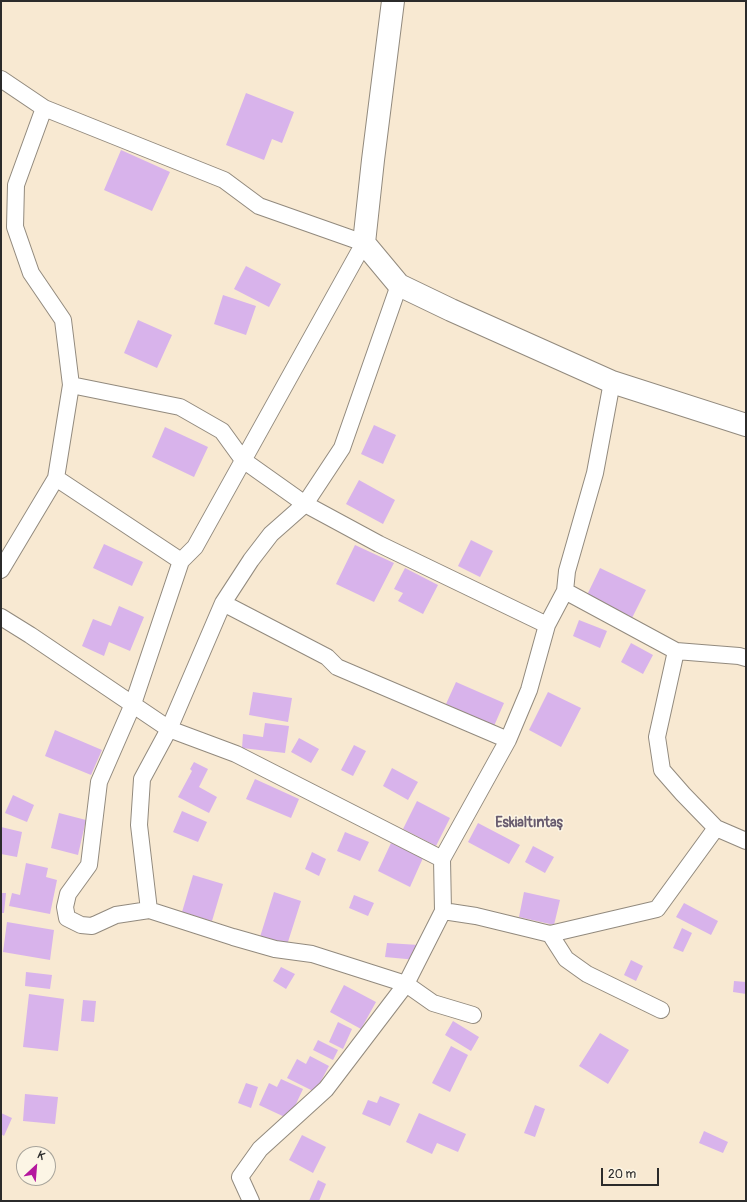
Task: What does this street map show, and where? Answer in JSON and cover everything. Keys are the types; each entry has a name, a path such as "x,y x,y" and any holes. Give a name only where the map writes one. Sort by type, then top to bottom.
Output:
{"street":[{"path":"392,1 364,243 195,547 181,561 133,704 99,782 89,865 68,894 65,907 67,918 81,925 92,926 116,915 149,910 276,949 312,954 406,984 433,1003 472,1015"},
{"path":"1,79 44,108 224,180 259,206 364,243 399,285 451,310 612,382 746,425"},
{"path":"1,570 56,478 71,385 63,320 31,272 15,227 16,185 44,108"},
{"path":"149,910 140,825 142,779 169,729 223,603 251,560 271,534 305,504 342,448 399,285"},
{"path":"252,1201 240,1177 260,1149 326,1089 406,984 443,911 442,859 508,740 529,690 547,625 565,591 567,571 595,473 612,382"},
{"path":"71,385 180,407 222,431 243,460 305,504 379,544 547,625"},
{"path":"56,478 181,561"},
{"path":"565,591 676,651 739,656 746,658"},
{"path":"223,603 327,657 337,667 508,740"},
{"path":"1,618 30,635 169,729 236,754 442,859"},
{"path":"676,651 657,737 662,770 716,828 746,841"},
{"path":"443,911 476,916 550,934 657,909 716,828"},
{"path":"550,934 566,958 587,974 661,1010"}],"building":[{"path":"246,93 294,112 282,143 272,139 264,160 226,145"},
{"path":"121,150 170,172 152,211 104,190"},
{"path":"246,266 281,284 269,307 234,289"},
{"path":"223,295 256,306 246,335 214,324"},
{"path":"138,320 172,335 157,368 124,353"},
{"path":"374,425 396,435 383,464 361,454"},
{"path":"165,427 208,447 194,477 152,457"},
{"path":"359,480 395,500 383,524 346,504"},
{"path":"471,540 493,551 480,577 458,566"},
{"path":"104,544 143,562 132,586 93,568"},
{"path":"355,545 394,563 374,602 336,584"},
{"path":"405,568 438,585 423,614 398,601 403,593 394,589"},
{"path":"600,568 646,590 632,618 587,595"},
{"path":"119,606 144,617 130,651 109,642 104,656 82,646 93,619 111,626"},
{"path":"579,620 607,631 600,648 573,636"},
{"path":"631,643 653,655 643,674 621,662"},
{"path":"456,682 504,703 494,726 446,704"},
{"path":"253,692 292,698 288,722 249,715"},
{"path":"548,692 581,708 561,747 529,730"},
{"path":"265,723 289,726 285,753 242,748 243,734 263,737"},
{"path":"55,730 102,750 91,775 45,756"},
{"path":"299,738 319,749 311,763 291,752"},
{"path":"354,745 366,751 353,776 341,770"},
{"path":"194,762 208,769 199,787 217,797 209,813 178,797 192,771 190,769"},
{"path":"392,768 418,782 408,800 383,786"},
{"path":"255,779 299,799 291,818 246,799"},
{"path":"13,795 34,805 27,822 5,813"},
{"path":"417,801 450,818 436,846 403,829"},
{"path":"182,811 207,822 198,842 173,832"},
{"path":"59,813 86,820 78,855 51,848"},
{"path":"478,823 520,845 509,864 468,842"},
{"path":"1,827 22,832 17,857 1,854"},
{"path":"345,832 369,842 360,861 337,851"},
{"path":"391,843 423,858 410,887 378,871"},
{"path":"533,846 554,857 545,873 525,862"},
{"path":"312,852 326,859 319,876 305,869"},
{"path":"26,863 48,868 46,877 57,880 50,914 9,906 12,893 20,895"},
{"path":"193,875 223,884 212,921 182,912"},
{"path":"274,892 301,901 287,945 260,937"},
{"path":"524,892 560,900 554,925 519,917"},
{"path":"1,893 6,893 4,913 1,913"},
{"path":"354,895 374,903 368,916 349,908"},
{"path":"684,903 718,921 711,935 676,917"},
{"path":"7,922 54,930 50,960 3,952"},
{"path":"682,928 692,933 683,952 673,948"},
{"path":"387,943 419,945 417,960 385,957"},
{"path":"631,960 643,966 636,981 624,975"},
{"path":"281,967 295,974 286,989 273,981"},
{"path":"26,972 52,975 50,989 25,986"},
{"path":"734,981 746,982 746,994 733,992"},
{"path":"344,985 376,1002 361,1029 330,1012"},
{"path":"29,994 64,999 58,1051 23,1047"},
{"path":"83,1000 96,1001 94,1022 81,1021"},
{"path":"453,1021 479,1037 471,1051 445,1035"},
{"path":"338,1022 352,1029 343,1049 329,1042"},
{"path":"600,1033 629,1050 608,1084 579,1066"},
{"path":"318,1040 338,1050 333,1060 313,1050"},
{"path":"451,1046 468,1055 450,1092 432,1083"},
{"path":"310,1056 329,1066 315,1092 287,1078 297,1059 306,1064"},
{"path":"281,1079 303,1089 289,1119 259,1105 269,1083 277,1087"},
{"path":"246,1083 258,1087 251,1108 238,1103"},
{"path":"25,1094 58,1097 55,1124 23,1121"},
{"path":"380,1096 400,1104 390,1126 362,1114 368,1100 377,1103"},
{"path":"535,1105 545,1109 535,1137 524,1133"},
{"path":"1,1113 12,1118 4,1136 1,1134"},
{"path":"419,1113 466,1134 458,1152 437,1143 432,1154 406,1142"},
{"path":"704,1131 728,1142 723,1153 699,1143"},
{"path":"302,1135 326,1147 313,1173 289,1160"},
{"path":"318,1180 326,1184 319,1201 309,1201"}],"district":[{"name":"Eskialtıntaş","path":"529,823"}]}
